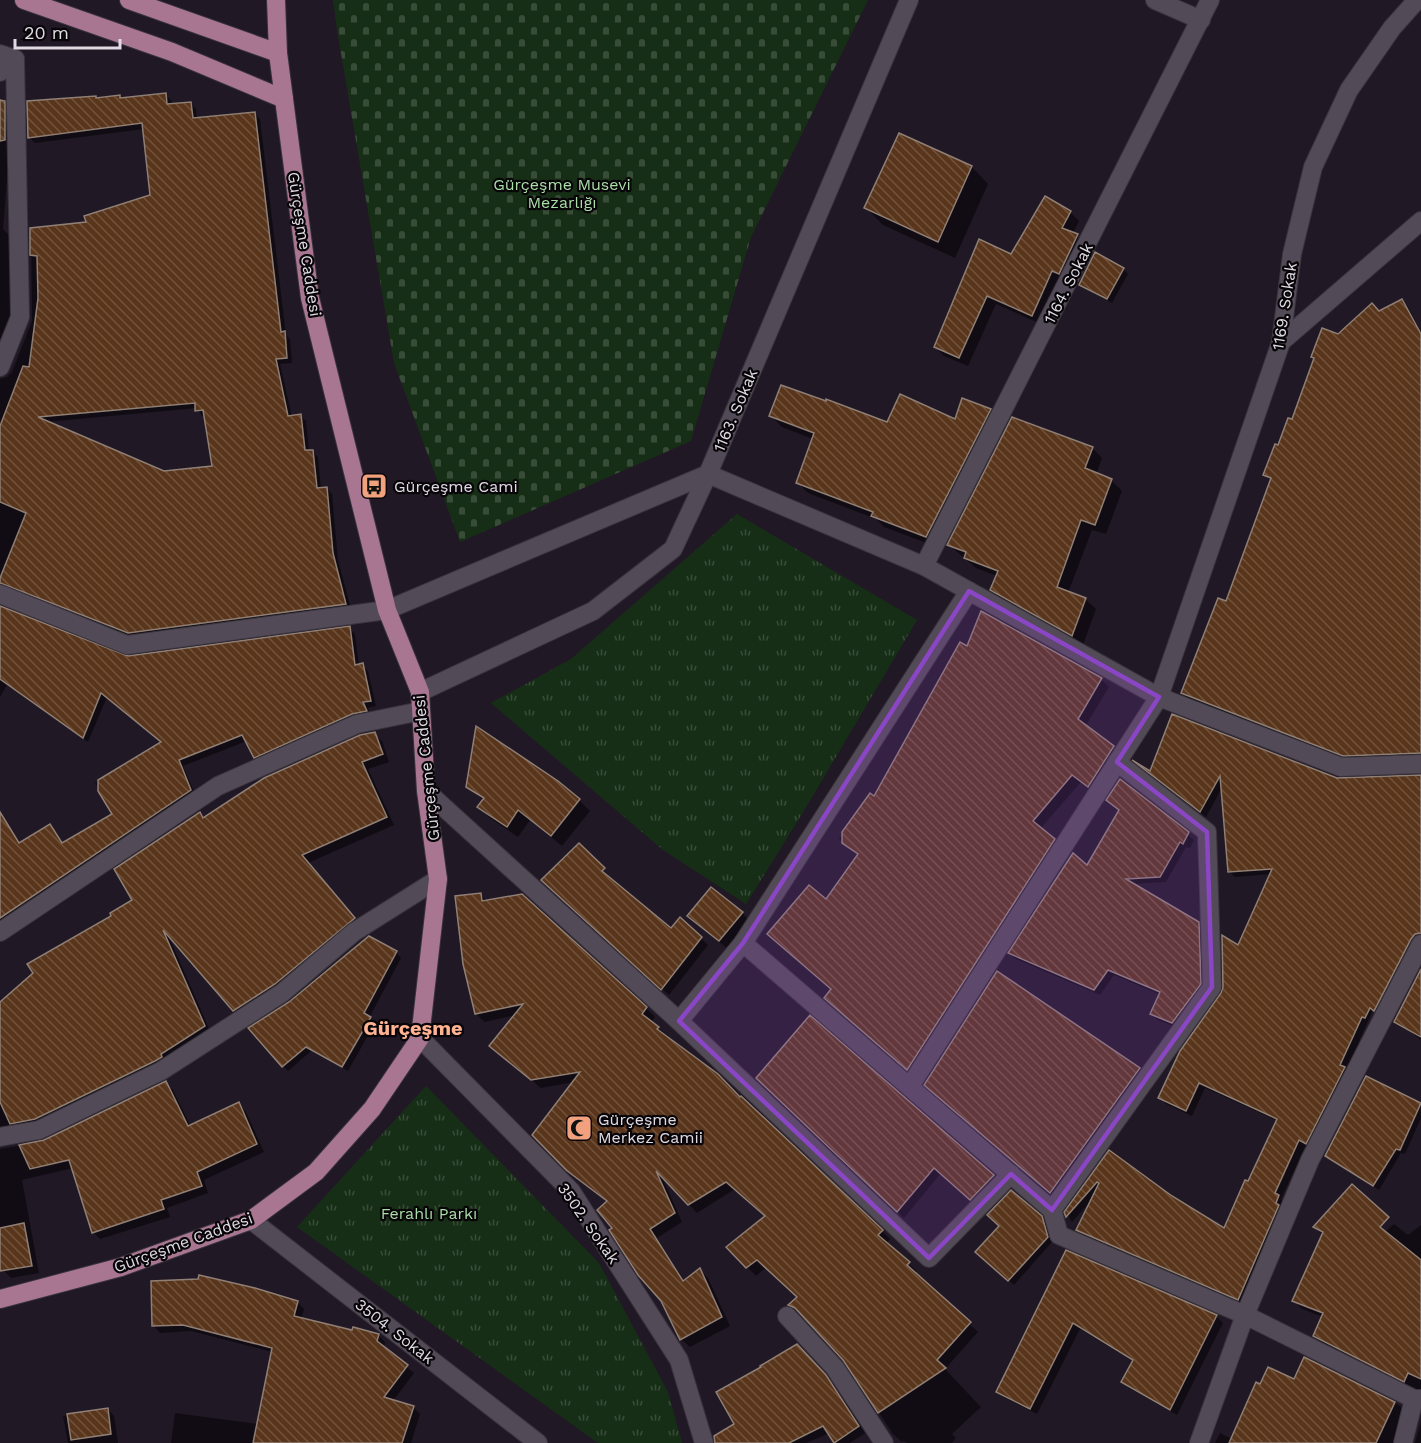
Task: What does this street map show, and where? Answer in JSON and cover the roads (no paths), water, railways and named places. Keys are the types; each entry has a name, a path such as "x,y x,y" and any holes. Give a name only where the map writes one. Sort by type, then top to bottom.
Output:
{"main road":[{"path":"24,0 172,52 284,99"},
{"path":"130,0 278,52"},
{"name":"Gürçeşme Caddesi","path":"0,1299 121,1267 251,1220 316,1172 372,1108 420,1038 438,879 426,791 420,692 387,610 310,298 278,52 276,0"}],"street":[{"name":"1163. Sokak","path":"420,692 593,611 673,549 708,474 909,0"},
{"path":"1155,0 1201,20"},
{"name":"1164. Sokak","path":"924,566 1210,0"},
{"name":"1169. Sokak","path":"910,1086 1159,697 1281,342 1292,254 1313,167 1349,90 1392,28 1417,0"},
{"path":"0,72 8,57"},
{"path":"0,367 20,317 8,57"},
{"path":"1281,342 1421,221"},
{"path":"0,594 127,645 387,610 708,474 924,566 1159,697 1341,767 1421,764"},
{"path":"680,1021 744,943 969,591"},
{"path":"0,932 218,786 357,724 421,711"},
{"path":"1053,1210 1212,987 1207,832 1117,762"},
{"path":"426,791 680,1021 929,1258 1011,1174"},
{"path":"0,1137 39,1130 160,1071 282,993 354,932 438,879"},
{"path":"744,943 1053,1210 1059,1235 1245,1315 1418,1399 1402,1443"},
{"path":"1198,1443 1245,1315 1310,1160 1421,944"},
{"name":"3502. Sokak","path":"420,1038 571,1191 679,1360 704,1443"},
{"name":"3504. Sokak","path":"251,1220 538,1443"},
{"path":"787,1316 835,1368 884,1443"}],"place":[{"name":"Gürçeşme Cami","path":"374,486"},
{"name":"Gürçeşme Merkez Camii","path":"579,1128"}],"district":[{"name":"Gürçeşme","path":"413,1028"}],"park label":[{"name":"Gürçeşme Musevi Mezarlığı","path":"562,193"},
{"name":"Ferahlı Parkı","path":"429,1213"}]}
